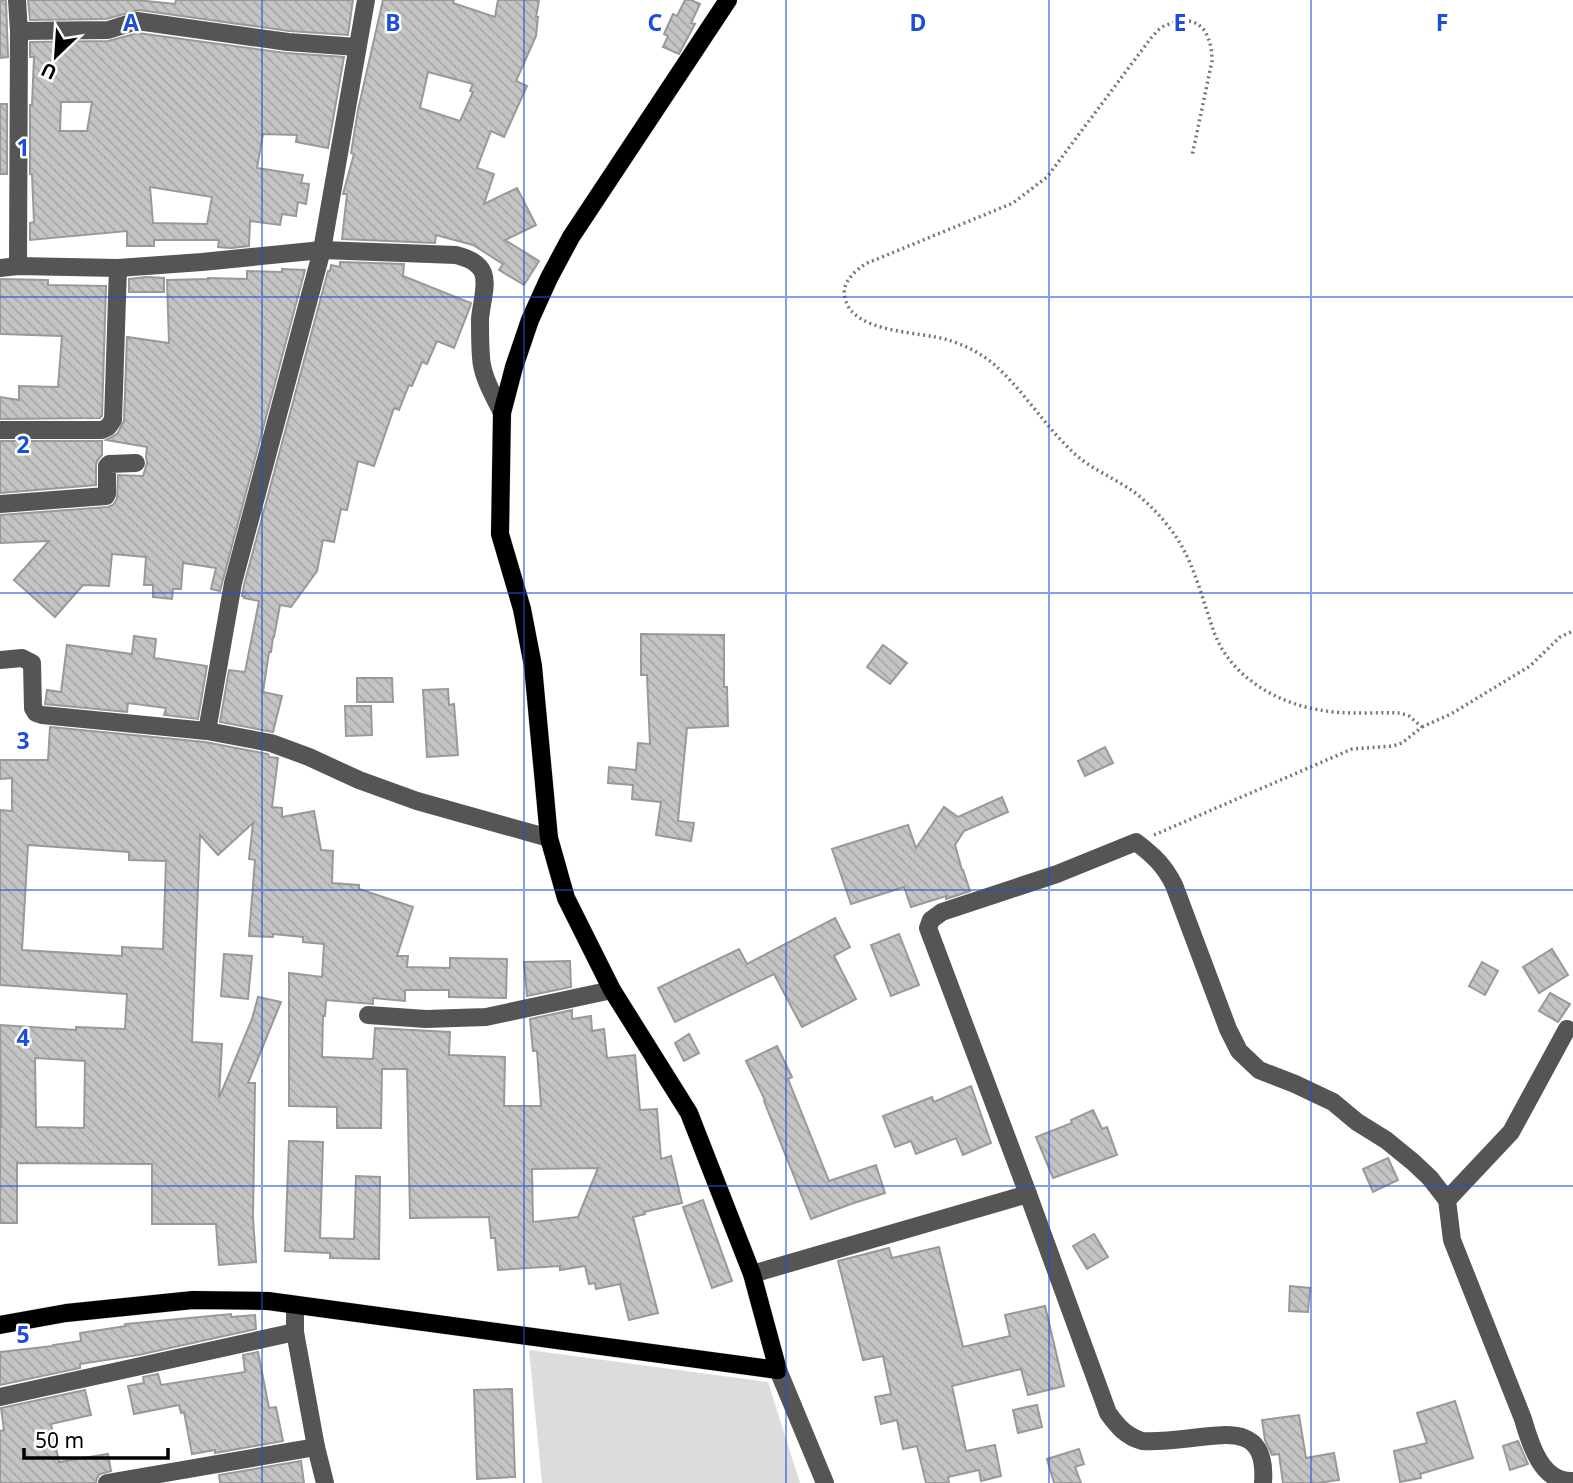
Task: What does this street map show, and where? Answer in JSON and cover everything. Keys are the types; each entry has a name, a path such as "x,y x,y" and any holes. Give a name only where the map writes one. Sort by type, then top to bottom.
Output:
{"main road":[{"path":"0,1325 65,1313 192,1300 268,1301 778,1370 752,1274 689,1113 612,990 566,898 549,838 533,666 523,609 499,534 502,413 530,320 570,237 728,0"}],"street":[{"path":"18,0 9,267 118,268 322,250 456,255 472,261 481,268 485,276 481,359 502,413"},
{"path":"207,731 233,583 322,250 366,0"},
{"path":"19,31 107,30 137,21 288,42 357,47"},
{"path":"0,430 102,430 111,424 118,268"},
{"path":"0,504 106,496 107,466 136,463"},
{"path":"0,660 22,658 32,663 33,708 36,713 207,731 271,743 417,802 549,838"},
{"path":"1263,1483 1261,1453 1244,1438 1232,1434 1218,1434 1142,1441 1118,1428 1108,1413 928,928 931,920 942,912 1057,874 1136,842 1150,853 1165,867 1174,886 1228,1029 1239,1051 1259,1070 1332,1102 1386,1140 1422,1170 1447,1200 1452,1240 1523,1419 1530,1444 1547,1471 1561,1480 1573,1481"},
{"path":"368,1015 426,1019 485,1017 612,990"},
{"path":"1447,1200 1511,1132 1567,1029"},
{"path":"752,1274 1028,1194"},
{"path":"295,1305 295,1332 325,1483"},
{"path":"0,1397 295,1332"},
{"path":"778,1370 825,1483"},
{"path":"107,1483 316,1447"}],"path":[{"path":"1192,156 1212,51 1210,40 1203,29 1197,24 1181,21 1165,25 1151,38 1047,177 1013,203 865,264 856,271 845,287 846,303 856,317 867,323 947,340 977,353 997,366 1054,433 1080,458 1135,493 1157,512 1188,558 1208,609 1214,633 1224,652 1253,683 1270,694 1302,707 1323,711 1400,713 1409,716 1422,727"},
{"path":"1136,842 1352,749 1402,743 1422,727 1451,714 1531,666 1560,637 1573,631"}],"shaded area":[{"path":"529,1350 768,1382 800,1483 542,1483"}],"building":[{"path":"0,0 6,0 8,57 0,58"},
{"path":"28,0 136,0 175,4 176,0 353,0 348,35 289,31 139,10 106,19 30,20"},
{"path":"383,0 454,0 453,3 495,17 498,0 539,0 536,36 516,81 527,86 504,137 491,131 477,168 494,174 484,204 517,188 536,225 505,240 539,261 524,285 499,270 503,264 473,245 436,235 435,243 342,239 347,194 343,194 354,154 351,153","holes":["428,72 473,84 470,91 473,92 460,121 420,108"]},
{"path":"685,0 700,4 691,23 695,24 679,54 663,47 668,36 664,34 673,14 677,16"},
{"path":"138,33 286,53 344,57 328,148 296,142 297,135 263,134 257,168 303,175 301,183 309,184 306,204 298,202 296,216 282,214 280,225 250,221 249,246 231,248 218,247 219,240 154,240 154,246 127,246 127,231 30,240 30,223 34,222 30,174 30,105 34,57 30,57 30,42 108,41","holes":["61,102 92,102 87,131 60,131","150,187 212,197 207,224 153,223"]},
{"path":"0,104 7,104 7,174 0,174"},
{"path":"340,262 404,264 403,276 471,303 470,307 454,348 437,341 427,364 422,362 412,386 409,385 399,410 394,408 374,466 358,461 347,510 341,509 334,542 323,540 317,571 291,607 280,605 263,692 282,696 273,732 220,722 229,670 245,672 259,601 242,596 244,585 328,271 331,265 340,267"},
{"path":"282,269 305,270 220,591 211,589 216,568 183,563 181,589 173,589 172,599 153,597 153,585 144,585 146,557 112,554 109,586 83,585 55,617 14,580 49,541 0,543 0,515 108,507 117,499 118,475 143,476 147,463 147,447 106,440 117,434 124,421 127,337 169,343 167,280 247,279 247,271 282,272"},
{"path":"164,278 164,292 129,292 129,279"},
{"path":"0,279 48,280 48,285 106,286 100,418 0,419 0,397 19,400 19,386 58,387 62,336 0,334"},
{"path":"0,441 102,441 102,455 96,465 96,485 0,493"},
{"path":"641,634 724,635 724,687 727,687 728,726 687,728 678,821 694,823 691,841 656,835 661,802 632,799 633,785 608,783 609,767 636,770 638,743 650,744 647,675 641,675"},
{"path":"134,636 156,639 154,658 207,666 198,719 164,715 166,708 128,703 127,712 45,704 47,690 61,692 67,645 132,654"},
{"path":"883,645 907,663 890,684 867,667"},
{"path":"357,678 392,678 393,702 357,702"},
{"path":"448,689 449,705 454,704 458,755 427,757 423,690"},
{"path":"345,706 371,706 372,735 346,736"},
{"path":"50,727 205,742 278,758 272,807 282,808 282,817 314,811 321,850 333,851 332,883 359,885 359,889 413,907 397,956 408,956 407,967 450,968 450,958 507,959 506,998 449,997 449,990 405,990 405,1001 373,998 373,1004 326,1000 322,1057 373,1059 375,1028 450,1032 449,1055 505,1057 504,1106 541,1106 537,1051 533,1051 530,1019 572,1010 572,1019 591,1016 592,1031 604,1029 607,1058 635,1055 640,1110 657,1109 661,1159 671,1156 682,1203 633,1217 658,1313 629,1320 620,1284 596,1289 595,1283 589,1284 585,1266 560,1270 560,1266 498,1270 495,1238 491,1238 489,1217 410,1218 407,1069 382,1069 381,1128 337,1128 337,1107 289,1106 289,973 322,977 324,944 303,942 303,937 273,934 273,937 249,936 255,860 249,859 253,823 218,855 200,835 192,1042 222,1044 219,1098 252,1019 258,997 281,1002 248,1083 255,1083 253,1218 256,1262 219,1265 216,1224 152,1224 152,1164 17,1163 17,1223 0,1223 0,1025 76,1030 76,1027 125,1029 127,994 0,985 0,810 12,811 12,778 0,779 0,760 48,760","holes":["28,845 129,852 129,860 166,861 163,949 122,947 122,956 22,950","35,1058 85,1061 84,1128 36,1127","598,1168 578,1217 533,1222 532,1169"]},
{"path":"1105,747 1113,763 1085,776 1078,761"},
{"path":"1002,797 1008,812 964,831 955,845 970,891 911,907 904,887 851,904 832,849 908,825 916,848 944,807 958,817"},
{"path":"835,918 850,947 834,956 856,999 802,1027 774,974 675,1022 658,988 739,949 747,964"},
{"path":"899,934 919,985 891,996 871,945"},
{"path":"1552,949 1568,975 1539,993 1523,967"},
{"path":"224,954 252,956 248,999 221,996"},
{"path":"570,961 571,987 527,996 524,962"},
{"path":"1482,962 1498,971 1485,995 1469,986"},
{"path":"1550,993 1570,1004 1558,1022 1539,1011"},
{"path":"689,1034 699,1053 684,1061 675,1043"},
{"path":"777,1046 792,1077 788,1079 829,1181 876,1165 885,1193 811,1219 765,1100 746,1061"},
{"path":"971,1086 991,1143 963,1155 956,1138 916,1154 911,1141 895,1147 883,1116 932,1097 934,1102"},
{"path":"1093,1110 1102,1129 1107,1127 1117,1155 1053,1178 1036,1137 1072,1123 1071,1120"},
{"path":"289,1141 323,1142 320,1238 354,1239 356,1176 380,1177 379,1259 330,1258 330,1253 285,1251"},
{"path":"1388,1158 1398,1180 1373,1192 1363,1169"},
{"path":"703,1200 732,1281 712,1288 683,1207"},
{"path":"1094,1234 1108,1257 1087,1269 1073,1246"},
{"path":"939,1247 963,1347 1010,1336 1005,1315 1045,1306 1064,1386 1028,1395 1021,1369 952,1386 966,1451 995,1445 1001,1476 981,1481 979,1470 948,1477 949,1483 926,1483 917,1446 903,1449 897,1420 881,1424 875,1397 891,1394 883,1356 863,1360 838,1261 889,1248 892,1258"},
{"path":"1290,1286 1310,1288 1308,1312 1289,1311"},
{"path":"231,1314 231,1317 255,1315 256,1329 138,1355 80,1364 80,1368 0,1385 0,1352 81,1341 80,1333 126,1326 125,1324"},
{"path":"258,1352 269,1408 276,1407 283,1441 215,1453 215,1450 192,1454 184,1412 181,1413 179,1405 134,1414 128,1386 144,1383 143,1377 158,1374 161,1385 245,1372 243,1355"},
{"path":"512,1389 515,1477 477,1479 474,1390"},
{"path":"85,1390 91,1415 51,1424 59,1462 108,1454 111,1471 100,1474 96,1483 0,1483 0,1431 4,1430 1,1408"},
{"path":"1455,1401 1473,1458 1420,1474 1421,1478 1400,1482 1394,1451 1427,1443 1417,1413"},
{"path":"1037,1405 1042,1427 1018,1433 1013,1410"},
{"path":"1299,1415 1306,1458 1334,1453 1339,1480 1283,1483 1279,1454 1272,1455 1265,1440 1262,1420"},
{"path":"1518,1441 1528,1464 1510,1470 1503,1446"},
{"path":"1079,1449 1084,1464 1075,1467 1081,1483 1054,1483 1047,1459"},
{"path":"301,1461 304,1483 220,1483 219,1475"}]}
